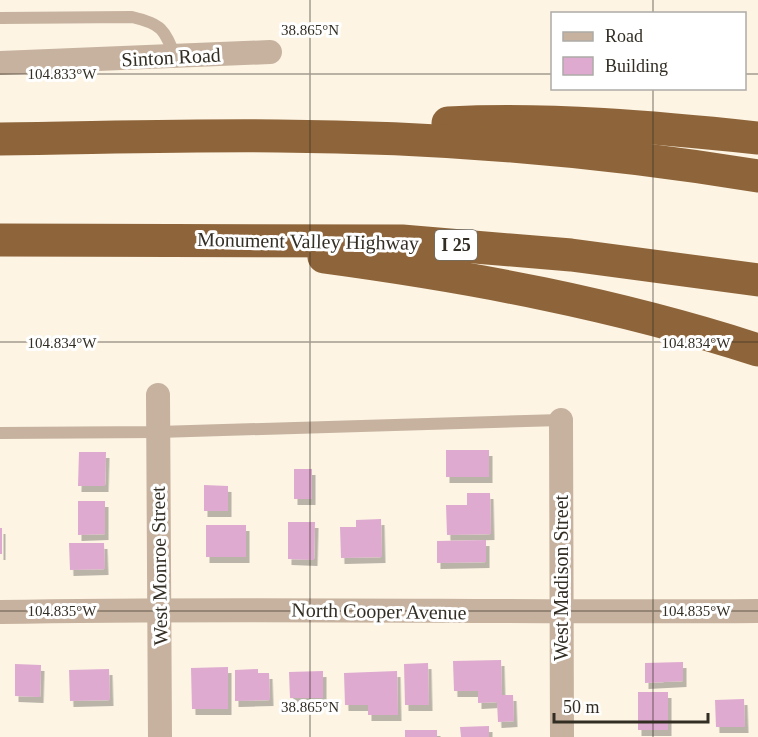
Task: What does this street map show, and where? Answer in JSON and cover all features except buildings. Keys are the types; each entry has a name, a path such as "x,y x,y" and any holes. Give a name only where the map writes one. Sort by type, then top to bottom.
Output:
{"highway":[{"path":"278,135 377,127 511,122 669,128 758,138"},
{"path":"0,139 278,135 520,147 695,166 758,176"},
{"name":"Monument Valley Highway","path":"0,240 333,239 470,245 650,263 758,280"},
{"path":"153,240 281,252 494,283 605,306 758,350"}],"street":[{"name":"Sinton Road","path":"0,63 270,52"},
{"name":"West Monroe Street","path":"158,395 160,737"},
{"name":"West Madison Street","path":"561,420 562,737"},
{"name":"North Cooper Avenue","path":"0,612 160,609 560,613 758,611"}],"lane":[{"path":"0,18 132,17 152,21 164,30 175,56"},
{"path":"0,433 158,432 561,420"}]}
